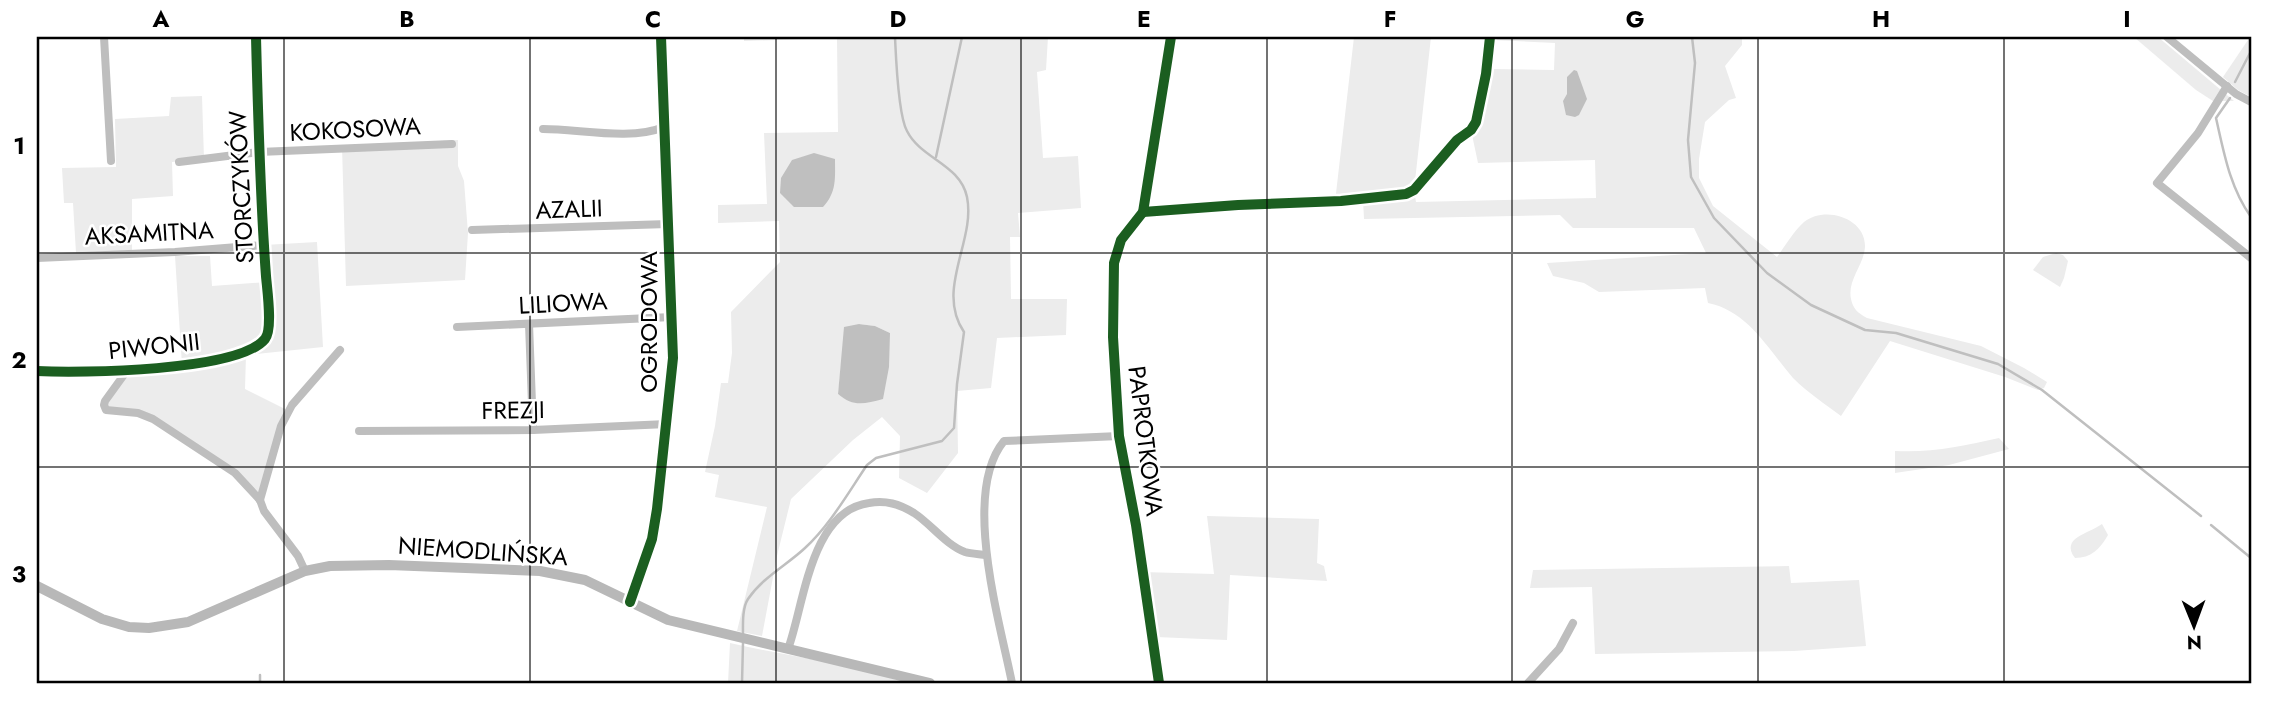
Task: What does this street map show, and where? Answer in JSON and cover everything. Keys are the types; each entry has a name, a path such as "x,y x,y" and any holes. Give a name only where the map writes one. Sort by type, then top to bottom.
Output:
{"main road":[{"name":"NIEMODLIŃSKA","path":"37,586 102,619 129,627 149,628 176,625 201,617 305,571 349,565 540,571 585,580 668,620 930,683"}],"street":[{"path":"104,37 111,161"},
{"name":"STORCZYKÓW","path":"256,37 259,152 268,292 267,335"},
{"name":"OGRODOWA","path":"630,603 652,539 673,358 661,37"},
{"name":"PAPROTKOWA","path":"1159,683 1136,525 1119,436 1113,337 1114,263 1121,240 1143,212 1171,37"},
{"path":"1143,212 1341,201 1406,194 1414,190 1476,122 1490,37"},
{"path":"2167,37 2251,102"},
{"path":"2227,86 2198,132 2157,183 2251,258"},
{"path":"543,129 635,134 664,127"},
{"name":"KOKOSOWA","path":"259,152 452,144"},
{"name":"STORCZYKÓW","path":"179,162 259,152"},
{"name":"AZALII","path":"472,230 668,224"},
{"name":"AKSAMITNA","path":"37,258 264,245"},
{"name":"LILIOWA","path":"457,327 672,317"},
{"path":"529,324 533,430"},
{"name":"PIWONII","path":"37,371 126,372 215,360 252,348 267,335"},
{"path":"260,499 281,426 292,405 340,350"},
{"path":"126,372 105,401 103,405 106,410 153,419 235,473 260,499 264,511 298,556 305,571"},
{"name":"FREZJI","path":"359,431 533,430 667,424"},
{"path":"1012,683 986,555 987,479 1004,441 1119,436"},
{"path":"788,649 817,550 828,531 849,510 873,502 896,503 966,552 986,555"},
{"path":"1528,683 1559,649 1573,623"}],"shaded area":[{"path":"744,37 1048,37 1046,70 1037,72 1043,158 1078,156 1081,208 1018,213 1020,237 1010,237 1011,299 1067,299 1066,335 997,338 991,388 957,391 958,453 927,493 899,478 900,436 882,417 853,440 791,499 762,636 737,631 767,507 715,497 719,475 705,472 721,383 728,383 732,353 731,312 780,262 779,221 718,223 718,205 767,204 764,133 838,132 837,38 744,41","holes":["859,324 875,326 890,333 838,395 841,364"]},
{"path":"1354,37 1431,37 1414,190 1416,202 1596,198 1595,160 1478,163 1471,130 1490,69 1554,70 1555,43 1492,40 1484,43 1485,37 1742,37 1742,45 1725,66 1736,98 1729,100 1705,122 1699,178 1713,206 1777,257 1804,222 1823,215 1843,217 1859,228 1864,237 1864,254 1850,292 1853,305 1859,312 1867,318 1981,346 2047,382 2044,388 2038,390 1890,341 1841,416 1793,378 1746,323 1722,307 1708,303 1705,288 1599,292 1584,283 1553,276 1547,263 1706,253 1694,228 1573,228 1560,215 1364,219 1363,200 1335,202"},
{"path":"2134,37 2158,37 2234,101 2213,101 2196,90"},
{"path":"2251,37 2251,97 2223,77"},
{"path":"1574,70 1577,71 1587,99 1579,115 1575,117 1566,115 1563,101 1567,94 1567,77"},
{"path":"202,96 204,159 172,162 173,196 132,199 132,251 76,253 73,203 64,203 62,168 116,167 115,119 169,116 171,97"},
{"path":"458,140 458,166 464,181 468,233 465,280 346,286 342,146"},
{"path":"814,153 835,159 833,190 823,207 794,207 780,193 781,178 792,160"},
{"path":"317,242 323,347 246,355 245,389 289,411 260,500 235,473 153,419 106,410 105,401 126,372 182,365 175,256 210,256 212,286 266,282 264,245"},
{"path":"2056,253 2063,255 2068,261 2060,287 2033,270 2043,257"},
{"path":"859,324 875,326 890,333 889,367 883,399 859,403 849,401 838,394 844,327"},
{"path":"1999,438 2009,449 1949,465 1895,473 1895,451 1934,450"},
{"path":"1207,516 1319,519 1317,563 1324,566 1327,581 1230,575 1227,640 1156,637 1142,572 1214,574"},
{"path":"2102,524 2108,535 2102,544 2094,552 2075,558 2071,551 2073,541"},
{"path":"1789,566 1791,583 1859,580 1866,646 1794,651 1595,654 1592,587 1530,588 1533,570"},
{"path":"730,643 880,672 930,683 728,683"}],"waterway":[{"path":"743,636 744,612 748,599 823,529 867,465 876,458 942,441 954,428 964,332 956,316 954,299 966,231 967,197 957,177 913,141 907,131 900,100 895,37"},
{"path":"936,157 962,37"},
{"path":"1692,37 1695,63 1688,140 1691,177 1714,218 1767,273 1811,305 1865,330 1896,333 1998,364 2042,390 2201,516"},
{"path":"2235,82 2251,51"},
{"path":"2230,98 2216,118 2233,182 2251,217"},
{"path":"2211,525 2251,558"},
{"path":"742,683 743,643"},
{"path":"260,675 260,683"}],"cycle path":[{"path":"37,371 121,370 192,364 249,350 265,339 269,327 269,309 261,186 256,37"},
{"path":"630,602 652,539 673,358 661,37"},
{"path":"1159,683 1136,525 1119,436 1113,337 1114,263 1121,240 1143,212 1171,37"},
{"path":"1143,212 1341,201 1406,194 1414,190 1476,122 1490,37"}]}
